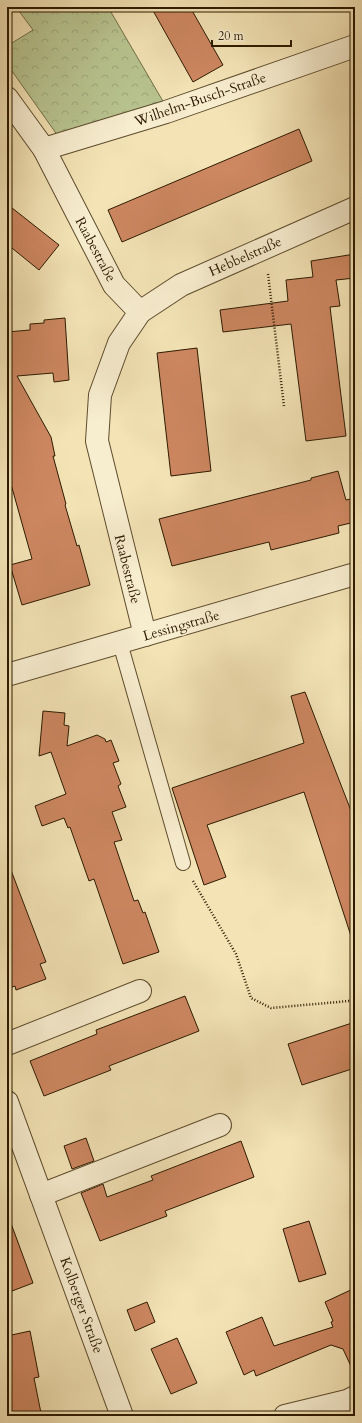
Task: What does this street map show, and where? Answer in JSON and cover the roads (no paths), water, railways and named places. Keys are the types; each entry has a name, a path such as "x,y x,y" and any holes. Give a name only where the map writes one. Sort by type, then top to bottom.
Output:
{"street":[{"name":"Wilhelm-Busch-Straße","path":"44,149 166,112 355,46"},
{"name":"Raabestraße","path":"7,98 44,149 114,285 140,312 119,343 100,395 97,441 145,635"},
{"name":"Hebbelstraße","path":"140,312 181,284 355,208"},
{"name":"Lessingstraße","path":"7,675 355,574"},
{"path":"7,1044 140,991"},
{"name":"Kolberger Straße","path":"7,1102 122,1416"},
{"path":"41,1195 220,1125"},
{"path":"285,1416 347,1401 355,1397"}],"lane":[{"path":"120,643 182,863"}]}
